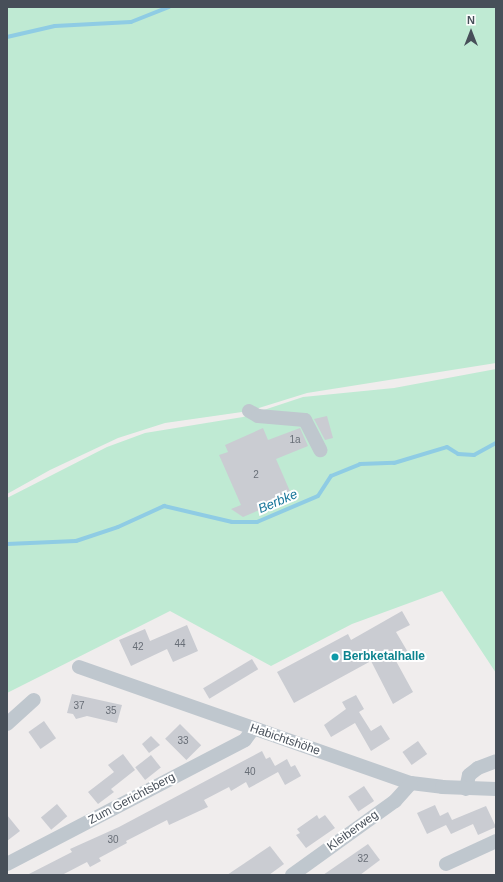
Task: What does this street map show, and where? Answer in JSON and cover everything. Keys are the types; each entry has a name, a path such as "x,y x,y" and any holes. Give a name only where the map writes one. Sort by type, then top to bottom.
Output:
{"street":[{"path":"249,411 258,416 305,420 320,450"},
{"name":"Habichtshöhe","path":"79,667 411,783 466,789 496,789"},
{"path":"7,724 34,700"},
{"name":"Zum Gerichtsberg","path":"7,864 245,740 253,729"},
{"path":"466,789 469,775 478,768 496,761"},
{"name":"Kleiberweg","path":"292,875 395,801 411,783"},
{"path":"446,864 496,841"}],"green space":[{"path":"7,7 496,7 496,363 307,393 249,411 165,423 118,438 50,470 7,494"},
{"path":"496,369 496,673 442,591 352,624 271,666 170,611 7,693 7,498 107,447 145,433 243,417 303,397 394,388"}],"building":[{"path":"327,416 333,438 325,440 314,419"},
{"path":"263,428 268,440 300,428 308,446 276,459 292,496 243,517 231,509 241,505 219,455 228,452 225,445"},
{"name":"Berbketalhalle","path":"402,611 410,625 396,632 409,654 396,661 413,692 393,704 371,661 294,703 277,672 348,634 351,640"},
{"path":"187,625 198,651 173,662 167,649 131,666 119,640 145,629 150,641"},
{"path":"252,659 258,669 209,699 203,688"},
{"path":"72,694 122,705 117,723 87,716 76,719 73,714 67,713"},
{"path":"356,695 364,709 359,712 371,731 381,725 390,739 371,751 355,723 331,737 324,725 346,709 342,702"},
{"path":"44,721 56,738 40,749 28,732"},
{"path":"180,724 201,745 186,760 165,739"},
{"path":"151,736 160,745 149,753 142,744"},
{"path":"418,741 427,754 412,765 402,752"},
{"path":"262,751 266,759 270,757 275,766 287,759 291,767 295,765 301,776 285,785 278,772 249,788 246,782 231,791 229,787 204,800 208,807 169,825 167,820 126,841 127,843 99,858 101,861 90,867 87,862 62,875 27,875 72,852 70,849 119,827"},
{"path":"123,754 135,770 111,789 114,792 98,804 88,792 114,772 108,765"},
{"path":"151,755 161,768 145,780 135,767"},
{"path":"364,786 374,801 358,812 348,797"},
{"path":"57,804 67,816 51,830 41,817"},
{"path":"435,805 440,816 448,812 452,820 486,806 496,827 478,835 473,824 451,834 446,825 427,834 417,813"},
{"path":"7,815 20,831 7,841"},
{"path":"317,815 319,819 325,815 335,828 306,848 296,835 300,833 297,829"},
{"path":"368,844 380,860 360,875 323,875"},
{"path":"270,846 284,864 269,875 227,875"}],"waterway":[{"path":"7,37 55,26 131,22 169,7"},
{"name":"Berbke","path":"7,544 76,541 118,527 164,506 232,522 257,522 318,496 331,476 360,464 394,463 447,447 458,454 474,455 496,443"}],"place":[{"name":"Berbketalhalle","path":"335,657"}]}
